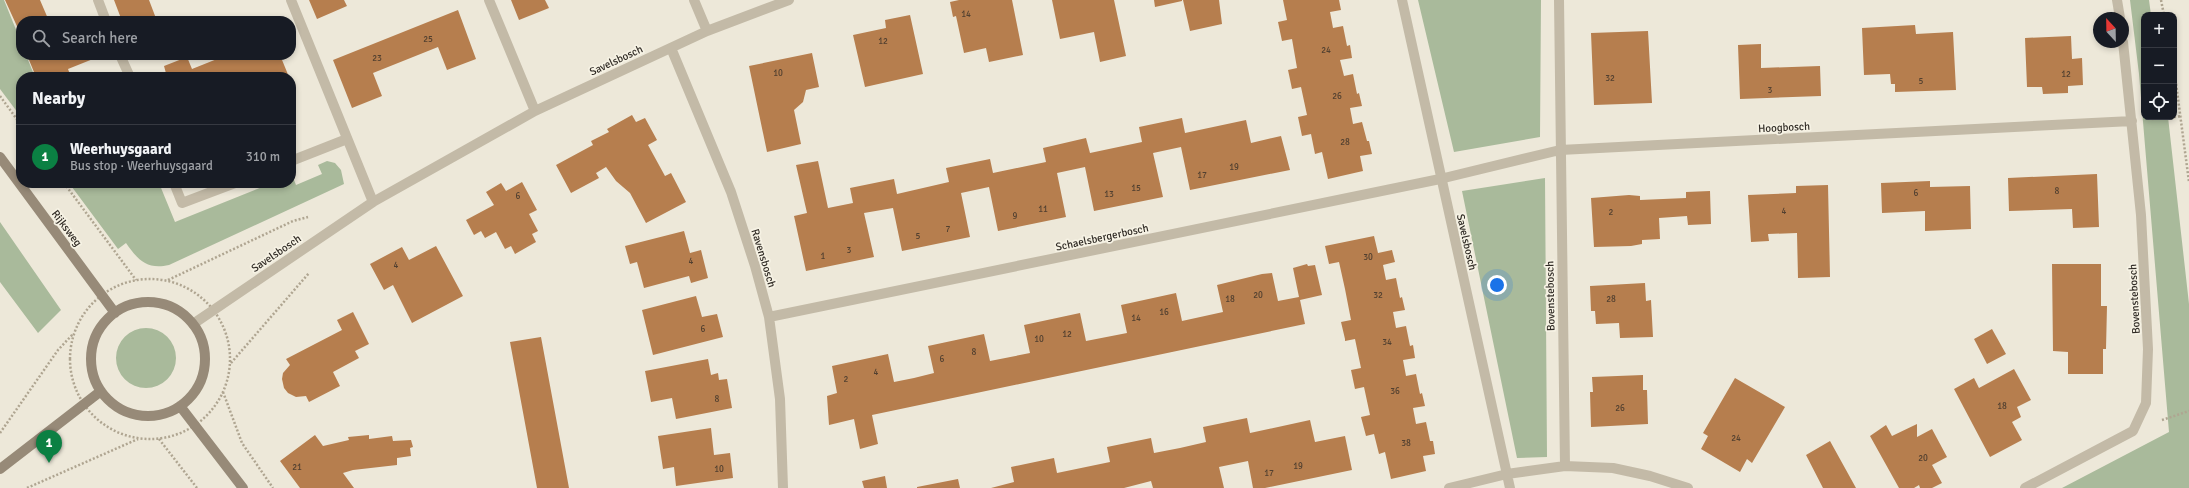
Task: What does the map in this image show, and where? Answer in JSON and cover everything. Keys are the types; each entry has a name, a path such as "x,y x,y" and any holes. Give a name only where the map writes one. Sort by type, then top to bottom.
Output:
{"street":[{"path":"98,0 104,16"},
{"path":"291,0 373,202"},
{"path":"489,0 535,111"},
{"path":"694,0 708,31"},
{"name":"Savelsbosch","path":"193,324 373,202 535,111 708,31 789,0"},
{"name":"Savelsbosch","path":"1402,0 1440,179 1510,488"},
{"name":"Bovenstebosch","path":"1559,0 1564,466"},
{"path":"2118,0 2119,12"},
{"name":"Ravensbosch","path":"671,48 731,192 755,266 769,317 780,399 783,488"},
{"name":"Bovenstebosch","path":"2025,488 2133,431 2146,403 2148,350 2141,215 2124,48"},
{"path":"122,60 128,72"},
{"name":"Hoogbosch","path":"1440,179 1560,150 2132,121"},
{"path":"296,159 347,140"},
{"name":"Rijksweg","path":"0,158 16,180"},
{"name":"Schaelsbergerbosch","path":"769,317 1440,179"},
{"name":"Rijksweg","path":"22,188 115,313"},
{"path":"176,188 182,203 222,188"},
{"path":"136,303 157,303 171,307 183,314 193,324 203,343 205,359 204,372 200,383 192,395 180,406 159,415 141,416 118,407 101,391 95,380 92,364 92,351 99,332 115,313 136,303"},
{"path":"0,469 101,391"},
{"path":"180,406 243,488"},
{"path":"1449,488 1507,474 1564,466 1613,468 1650,476 1688,488"}],"path":[{"path":"2161,0 2163,12"},
{"path":"2177,84 2182,116 2189,182"},
{"path":"0,96 16,118"},
{"path":"2177,117 2182,116"},
{"path":"68,188 136,280"},
{"path":"168,280 293,221 315,216"},
{"path":"230,363 313,270"},
{"path":"0,433 58,350 73,334"},
{"path":"223,392 242,443 273,488"},
{"path":"27,488 138,439"},
{"path":"159,439 197,488"}],"green space":[{"path":"0,0 4,0 16,30 16,60 28,60 33,72 16,72 16,110 0,89"},
{"path":"1418,0 1541,0 1540,137 1454,152"},
{"path":"2130,0 2149,0 2151,12 2141,12 2141,98"},
{"path":"2143,120 2168,120 2189,304 2189,488 2062,488 2169,432"},
{"path":"327,161 335,163 341,170 344,184 169,265 161,266 149,265 139,259 126,243 118,249 73,188 161,188 175,222 260,188 296,188 296,185 322,174 318,165"},
{"path":"1545,178 1547,457 1517,458 1462,191"},
{"path":"0,222 61,310 38,333 0,282"},
{"path":"146,328 162,333 167,337 171,342 176,358 171,374 167,379 162,383 146,388 130,383 125,379 121,374 116,358 121,342 125,337 130,333"}],"building":[{"path":"5,0 40,0 47,16 16,16 16,24"},
{"path":"114,0 149,0 155,16 120,16"},
{"path":"309,0 344,0 347,6 317,19"},
{"path":"511,0 545,0 549,8 519,20"},
{"path":"959,0 1012,0 1023,55 989,62 986,48 964,53 956,16 953,17 950,2"},
{"path":"1052,0 1114,0 1126,56 1100,62 1094,32 1060,39"},
{"path":"1154,0 1182,0 1182,1 1155,7"},
{"path":"1183,0 1219,0 1222,24 1190,31"},
{"path":"1283,0 1339,0 1341,10 1330,12 1333,28 1343,26 1347,46 1350,45 1352,58 1340,60 1344,76 1353,74 1357,94 1359,93 1362,106 1350,108 1353,124 1362,122 1372,154 1360,156 1363,171 1328,179 1322,152 1315,154 1311,134 1302,136 1298,117 1307,115 1301,87 1292,89 1288,70 1297,68 1292,39 1282,41 1278,22 1287,20"},
{"path":"458,10 476,59 447,70 438,47 373,73 382,96 352,108 333,60"},
{"path":"910,15 923,74 865,87 853,35 886,28 885,20"},
{"path":"1915,25 1916,34 1953,32 1956,90 1895,92 1895,84 1891,84 1890,74 1864,75 1862,28"},
{"path":"1648,31 1652,103 1594,105 1591,33"},
{"path":"2071,36 2072,59 2082,58 2083,85 2068,86 2068,93 2043,94 2042,87 2027,87 2025,38"},
{"path":"1761,44 1761,68 1820,66 1821,96 1740,99 1738,45"},
{"path":"812,53 819,87 806,90 803,102 794,110 801,144 767,152 749,66"},
{"path":"29,60 90,60 68,69 69,72 34,72"},
{"path":"179,60 188,60 192,69 214,60 282,60 287,72 166,72 164,66"},
{"path":"632,115 636,122 645,118 657,140 648,145 665,176 671,173 686,202 646,223 630,193 616,181 606,167 596,173 599,178 571,193 556,165 593,145 591,141 609,132 607,129"},
{"path":"1182,118 1185,133 1246,120 1251,143 1281,136 1290,170 1190,190 1181,147 1153,153 1163,197 1094,211 1085,167 1057,173 1066,217 998,231 989,187 961,193 970,237 902,251 893,208 864,213 874,257 806,271 794,216 807,213 796,165 818,161 828,208 853,203 850,188 894,179 897,194 949,182 946,168 990,159 993,173 1046,162 1043,148 1086,138 1090,153 1142,142 1139,127"},
{"path":"2097,174 2099,227 2073,228 2072,209 2009,211 2008,178"},
{"path":"1930,181 1930,187 1970,186 1971,229 1925,231 1925,211 1882,213 1881,183"},
{"path":"522,182 537,210 529,214 538,231 532,234 536,242 515,254 511,246 505,249 496,232 485,238 481,231 474,235 466,220 494,205 486,192 501,183 506,191"},
{"path":"1828,185 1830,277 1798,278 1797,233 1768,234 1769,241 1751,242 1748,195 1796,193 1796,186"},
{"path":"1710,191 1711,224 1688,225 1687,216 1659,218 1660,239 1642,240 1642,244 1631,246 1594,247 1591,198 1629,195 1640,196 1640,200 1686,198 1686,192"},
{"path":"684,231 690,253 701,250 708,278 691,283 689,276 644,288 637,262 630,264 625,246"},
{"path":"1374,236 1378,253 1392,250 1395,262 1383,265 1386,280 1396,278 1400,298 1402,297 1405,310 1393,312 1396,328 1406,326 1410,346 1413,345 1415,358 1403,360 1406,376 1416,374 1420,394 1422,393 1425,406 1413,408 1416,424 1426,422 1430,441 1433,441 1435,454 1423,456 1426,471 1391,479 1385,452 1379,454 1374,434 1366,436 1361,417 1370,415 1364,387 1355,389 1351,370 1361,368 1355,339 1345,341 1341,322 1351,320 1345,289 1339,262 1329,264 1325,246"},
{"path":"436,246 463,296 412,323 393,285 384,290 370,264 402,247 409,260"},
{"path":"1307,264 1308,266 1315,265 1322,295 1300,300 1305,324 872,415 878,444 860,449 854,419 829,425 827,396 837,393 832,366 888,354 894,382 914,378 934,373 928,346 984,334 990,361 1030,353 1024,325 1080,313 1086,341 1127,333 1121,305 1176,293 1182,321 1223,312 1217,285 1262,274 1272,273 1278,301 1299,297 1293,268"},
{"path":"2052,264 2101,264 2101,306 2107,306 2106,349 2103,349 2103,374 2068,374 2068,352 2053,351"},
{"path":"1645,283 1646,301 1651,300 1653,337 1620,338 1619,323 1596,324 1595,311 1591,311 1590,286"},
{"path":"696,296 702,317 717,314 723,337 653,355 642,310"},
{"path":"353,312 369,344 355,351 359,358 333,372 340,386 309,402 306,396 296,397 288,393 284,388 282,379 283,373 290,365 286,359 342,330 337,320"},
{"path":"1992,329 2006,354 1987,364 1974,339"},
{"path":"541,337 569,488 537,488 510,342"},
{"path":"708,359 711,375 718,373 719,380 727,379 732,408 676,419 672,398 651,402 645,371"},
{"path":"2014,369 2031,400 2017,407 2021,417 2012,422 2022,440 1990,457 1954,389 1974,378 1979,388"},
{"path":"1643,375 1643,390 1647,390 1648,424 1591,427 1590,392 1593,392 1592,377"},
{"path":"1735,378 1785,407 1752,463 1747,459 1740,472 1701,449 1708,436 1703,433"},
{"path":"1247,418 1250,433 1310,420 1315,442 1345,436 1352,470 1265,488 1253,488 1248,461 1219,467 1224,488 1153,488 1151,481 1124,488 991,488 1014,482 1011,467 1054,458 1057,473 1110,462 1107,447 1151,438 1154,453 1180,448 1206,442 1203,427"},
{"path":"1917,424 1917,437 1932,429 1947,457 1932,465 1942,483 1932,488 1920,488 1919,485 1914,488 1899,488 1870,436 1886,425 1892,436"},
{"path":"711,428 714,455 730,453 733,478 676,486 674,467 663,469 658,436"},
{"path":"315,435 323,446 349,440 348,437 369,435 369,439 392,436 393,441 411,440 413,447 410,448 411,456 397,458 397,465 353,470 343,473 354,488 300,488 280,461"},
{"path":"1830,441 1856,488 1823,488 1806,455"},
{"path":"885,476 887,488 864,488 862,481"},
{"path":"958,479 960,488 917,488 917,487"}],"place":[{"name":"Weerhuysgaard","path":"49,463"}]}
